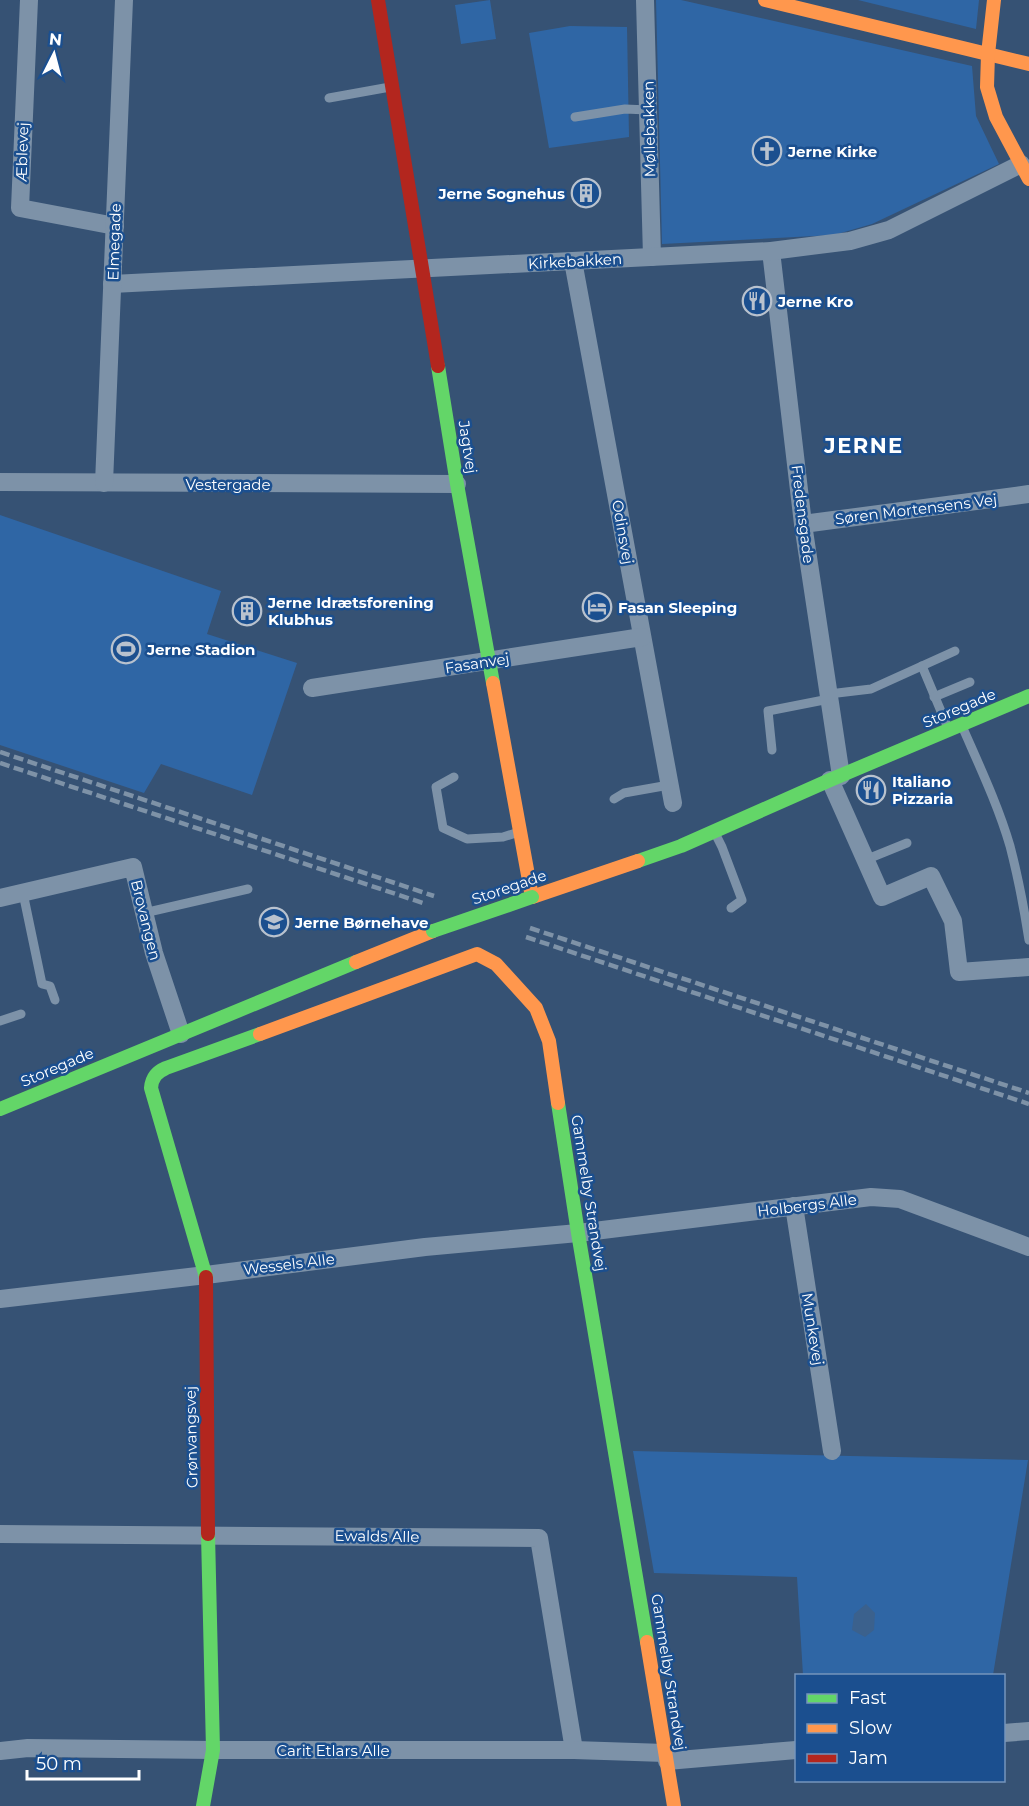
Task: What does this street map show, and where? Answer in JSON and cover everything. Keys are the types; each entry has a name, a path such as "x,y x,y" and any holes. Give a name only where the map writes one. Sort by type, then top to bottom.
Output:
{"street":[{"name":"Æblevej","path":"29,0 20,208 115,226"},
{"name":"Elmegade","path":"104,483 124,0"},
{"name":"Jagtvej","path":"378,0 457,484 532,897"},
{"name":"Møllebakken","path":"645,0 652,257"},
{"path":"765,0 1029,64"},
{"path":"994,0 987,87 996,117 1025,172"},
{"name":"Kirkebakken","path":"112,284 771,251 850,242 889,230 1025,172"},
{"name":"Fredensgade","path":"771,251 803,524 829,697 836,778 865,860 882,897 931,876 953,921 959,972 1029,967"},
{"name":"Odinsvej","path":"573,261 673,803"},
{"name":"Vestergade","path":"0,483 457,484"},
{"name":"Søren Mortensens Vej","path":"803,524 1029,494"},
{"name":"Fasanvej","path":"312,688 642,637"},
{"name":"Storegade","path":"0,1109 433,931 681,846 1029,696"},
{"name":"Brovangen","path":"0,898 133,867 154,953 181,1034"},
{"name":"Gammelby Strandvej","path":"154,1076 166,1068 477,954 496,964 536,1008 549,1041 578,1233 674,1806"},
{"name":"Grønvangsvej","path":"154,1076 151,1088 206,1275 208,1534 213,1750 203,1806"},
{"name":"Holbergs Alle","path":"578,1233 871,1197 900,1199 1029,1247"},
{"name":"Munkevej","path":"795,1206 832,1451"},
{"name":"Wessels Alle","path":"0,1299 425,1247 578,1233"},
{"name":"Ewalds Alle","path":"0,1534 539,1538 574,1750"},
{"path":"1005,1733 1029,1731"},
{"name":"Carit Etlars Alle","path":"0,1750 28,1748 574,1750 666,1757 795,1750"}],"lane":[{"path":"329,98 393,87"},
{"path":"575,117 625,109 648,110"},
{"path":"772,750 768,711 871,689 955,651"},
{"path":"922,666 934,697 955,727 994,801 1009,844 1023,897 1029,940"},
{"path":"934,697 970,682"},
{"path":"454,777 436,787 444,828 467,839 503,837 519,832"},
{"path":"614,799 624,793 669,785"},
{"path":"714,831 742,900 731,908"},
{"path":"865,860 907,843"},
{"path":"144,913 248,890"},
{"path":"23,893 42,984 50,986 55,1000"},
{"path":"0,1022 21,1014"}],"shaded area":[{"path":"490,0 496,39 461,44 455,5"},
{"path":"656,0 681,0 972,66 976,116 999,164 872,224 834,235 662,244"},
{"path":"858,0 979,0 976,29"},
{"path":"570,26 627,27 629,137 549,148 529,33"},
{"name":"Jerne Stadion","path":"0,515 221,591 207,634 297,663 252,795 161,764 144,793 0,745"},
{"path":"633,1451 1028,1460 993,1674 803,1674 797,1577 654,1573"},
{"path":"866,1604 875,1613 874,1630 865,1637 852,1630 854,1614"}],"railway":[{"path":"0,752 434,896"},
{"path":"0,763 426,904"},
{"path":"530,928 1029,1093"},
{"path":"526,937 1029,1104"}],"traffic: fast":[{"path":"438,366 493,683"},
{"path":"638,861 681,846 1029,696"},
{"path":"433,931 532,897"},
{"path":"0,1109 356,962"},
{"path":"206,1277 151,1088 152,1081 160,1071 166,1068 260,1034"},
{"path":"558,1103 647,1642"},
{"path":"203,1806 213,1750 208,1534"}],"traffic: slow":[{"path":"765,0 1029,64"},
{"path":"994,0 987,87 996,117 1029,179"},
{"path":"493,683 532,897 638,861"},
{"path":"356,962 433,931"},
{"path":"260,1034 477,954 496,964 536,1008 549,1041 558,1103"},
{"path":"647,1642 674,1806"}],"traffic: jam":[{"path":"378,0 438,366"},
{"path":"206,1277 208,1534"}],"place":[{"name":"Jerne Kirke","path":"767,151"},
{"name":"Jerne Sognehus","path":"586,193"},
{"name":"Jerne Kro","path":"757,301"},
{"name":"Fasan Sleeping","path":"597,607"},
{"name":"Jerne Idrætsforening Klubhus","path":"247,611"},
{"name":"Jerne Stadion","path":"126,649"},
{"name":"Italiano Pizzaria","path":"871,790"},
{"name":"Jerne Børnehave","path":"274,922"}],"district":[{"name":"JERNE","path":"864,445"}]}
